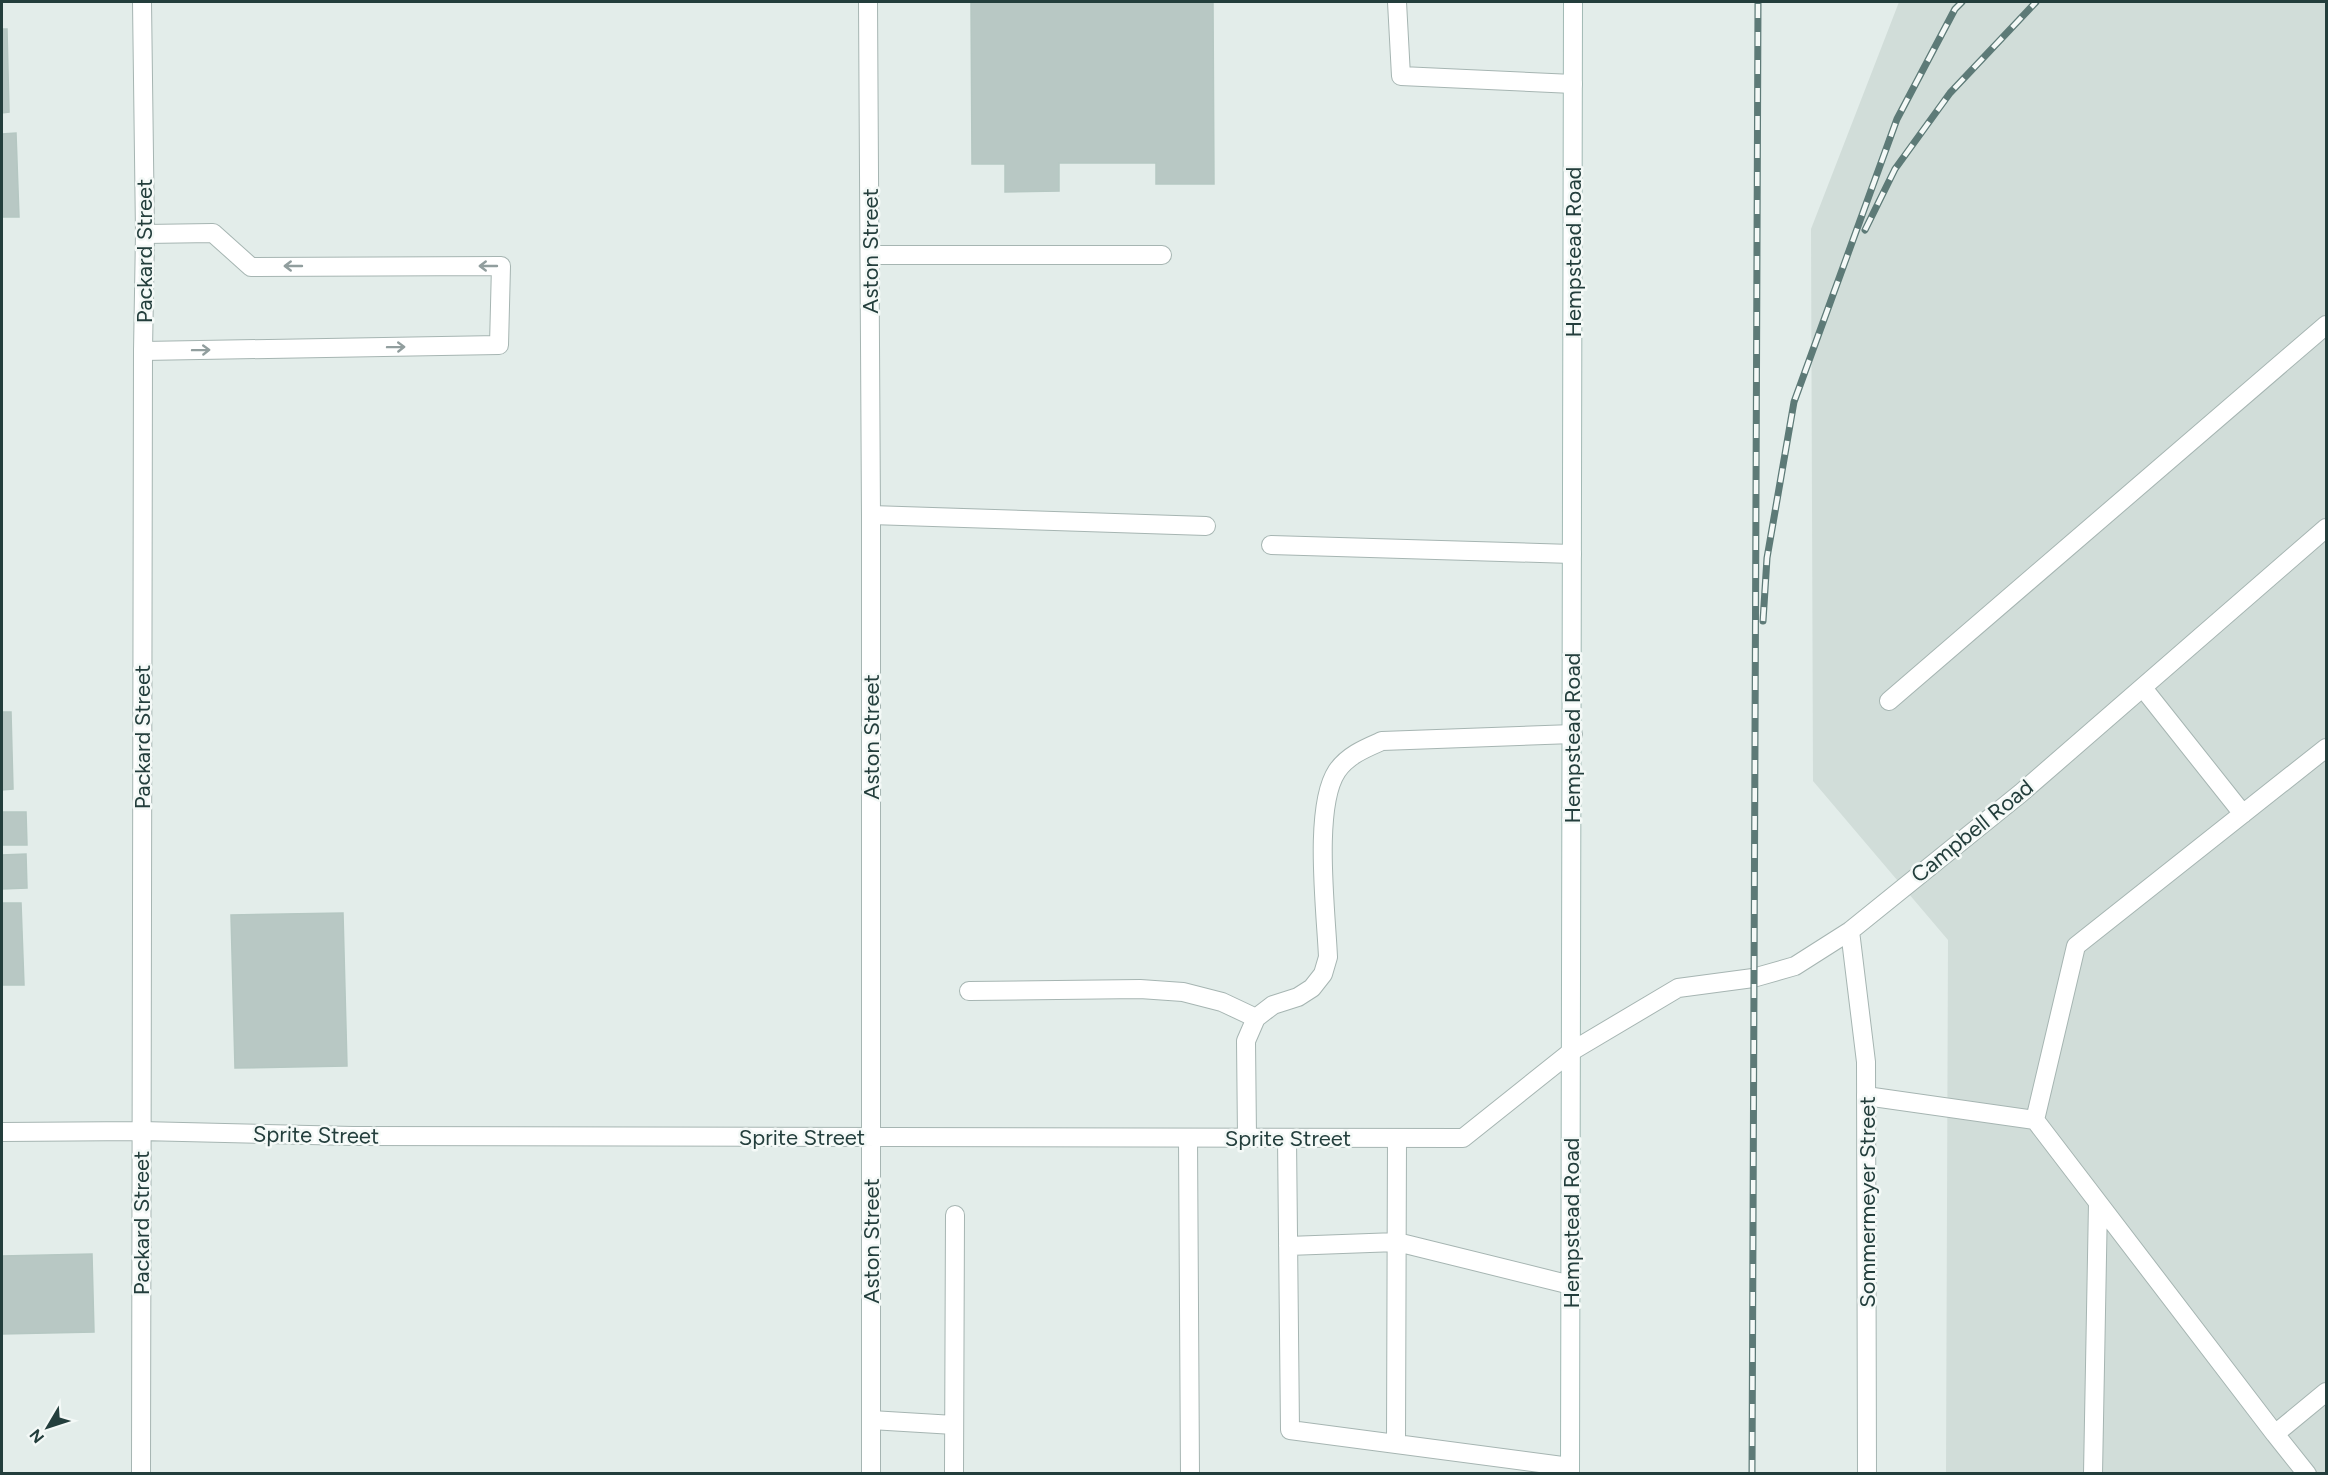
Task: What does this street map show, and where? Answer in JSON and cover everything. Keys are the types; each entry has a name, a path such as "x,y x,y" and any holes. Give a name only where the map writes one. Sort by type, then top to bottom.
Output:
{"street":[{"name":"Packard Street","path":"141,1473 145,234 142,2"},
{"name":"Aston Street","path":"868,2 871,515 871,1473"},
{"path":"1397,2 1401,76 1573,84"},
{"name":"Hempstead Road","path":"1570,1470 1573,2"},
{"path":"143,351 499,345 501,266 251,267 213,233 145,234"},
{"path":"870,255 1162,255"},
{"path":"1889,701 2326,325"},
{"path":"871,515 1206,526"},
{"name":"Campbell Road","path":"1572,1051 1678,988 1753,978 1795,966 1850,931 2021,793 2326,528"},
{"path":"1271,545 1572,554"},
{"path":"2143,688 2243,814"},
{"path":"1247,1137 1246,1041 1256,1018 1273,1005 1298,997 1312,988 1323,974 1328,957 1323,823 1326,795 1337,771 1357,752 1382,741 1573,734"},
{"path":"2035,1120 2076,946 2326,748"},
{"name":"Sommermeyer Street","path":"1850,931 1866,1062 1867,1473"},
{"path":"969,991 1140,989 1183,992 1222,1002 1256,1018"},
{"name":"Sprite Street","path":"2,1132 141,1131 353,1136 1463,1138 1572,1051"},
{"path":"1866,1096 2035,1120 2307,1473"},
{"path":"1188,1138 1190,1473"},
{"path":"1287,1138 1290,1430 1570,1470"},
{"path":"1396,1444 1397,1138"},
{"path":"2092,1473 2098,1203"},
{"path":"954,1473 955,1215"},
{"path":"1288,1246 1397,1242 1571,1285"},
{"path":"2275,1434 2326,1392"},
{"path":"871,1420 954,1425"}],"shaded area":[{"path":"1899,2 2326,2 2326,1473 1946,1473 1948,940 1813,781 1811,229"}],"building":[{"path":"971,2 1213,2 1214,184 1156,184 1156,163 1059,163 1059,191 1005,192 1005,164 972,164"},
{"path":"2,29 7,29 9,112 2,113"},
{"path":"16,133 19,217 2,217 2,134"},
{"path":"2,712 11,712 13,789 2,790"},
{"path":"2,812 26,812 27,845 2,845"},
{"path":"26,854 27,888 2,889 2,855"},
{"path":"2,903 21,903 24,985 2,985"},
{"path":"343,913 347,1066 235,1068 231,915"},
{"path":"92,1254 94,1332 2,1334 2,1256"}],"railway":[{"path":"1752,1474 1758,2"},
{"path":"1763,621 1767,558 1794,402 1897,119 1955,9 1962,2"},
{"path":"1865,230 1895,169 1950,93 2036,2"}]}
